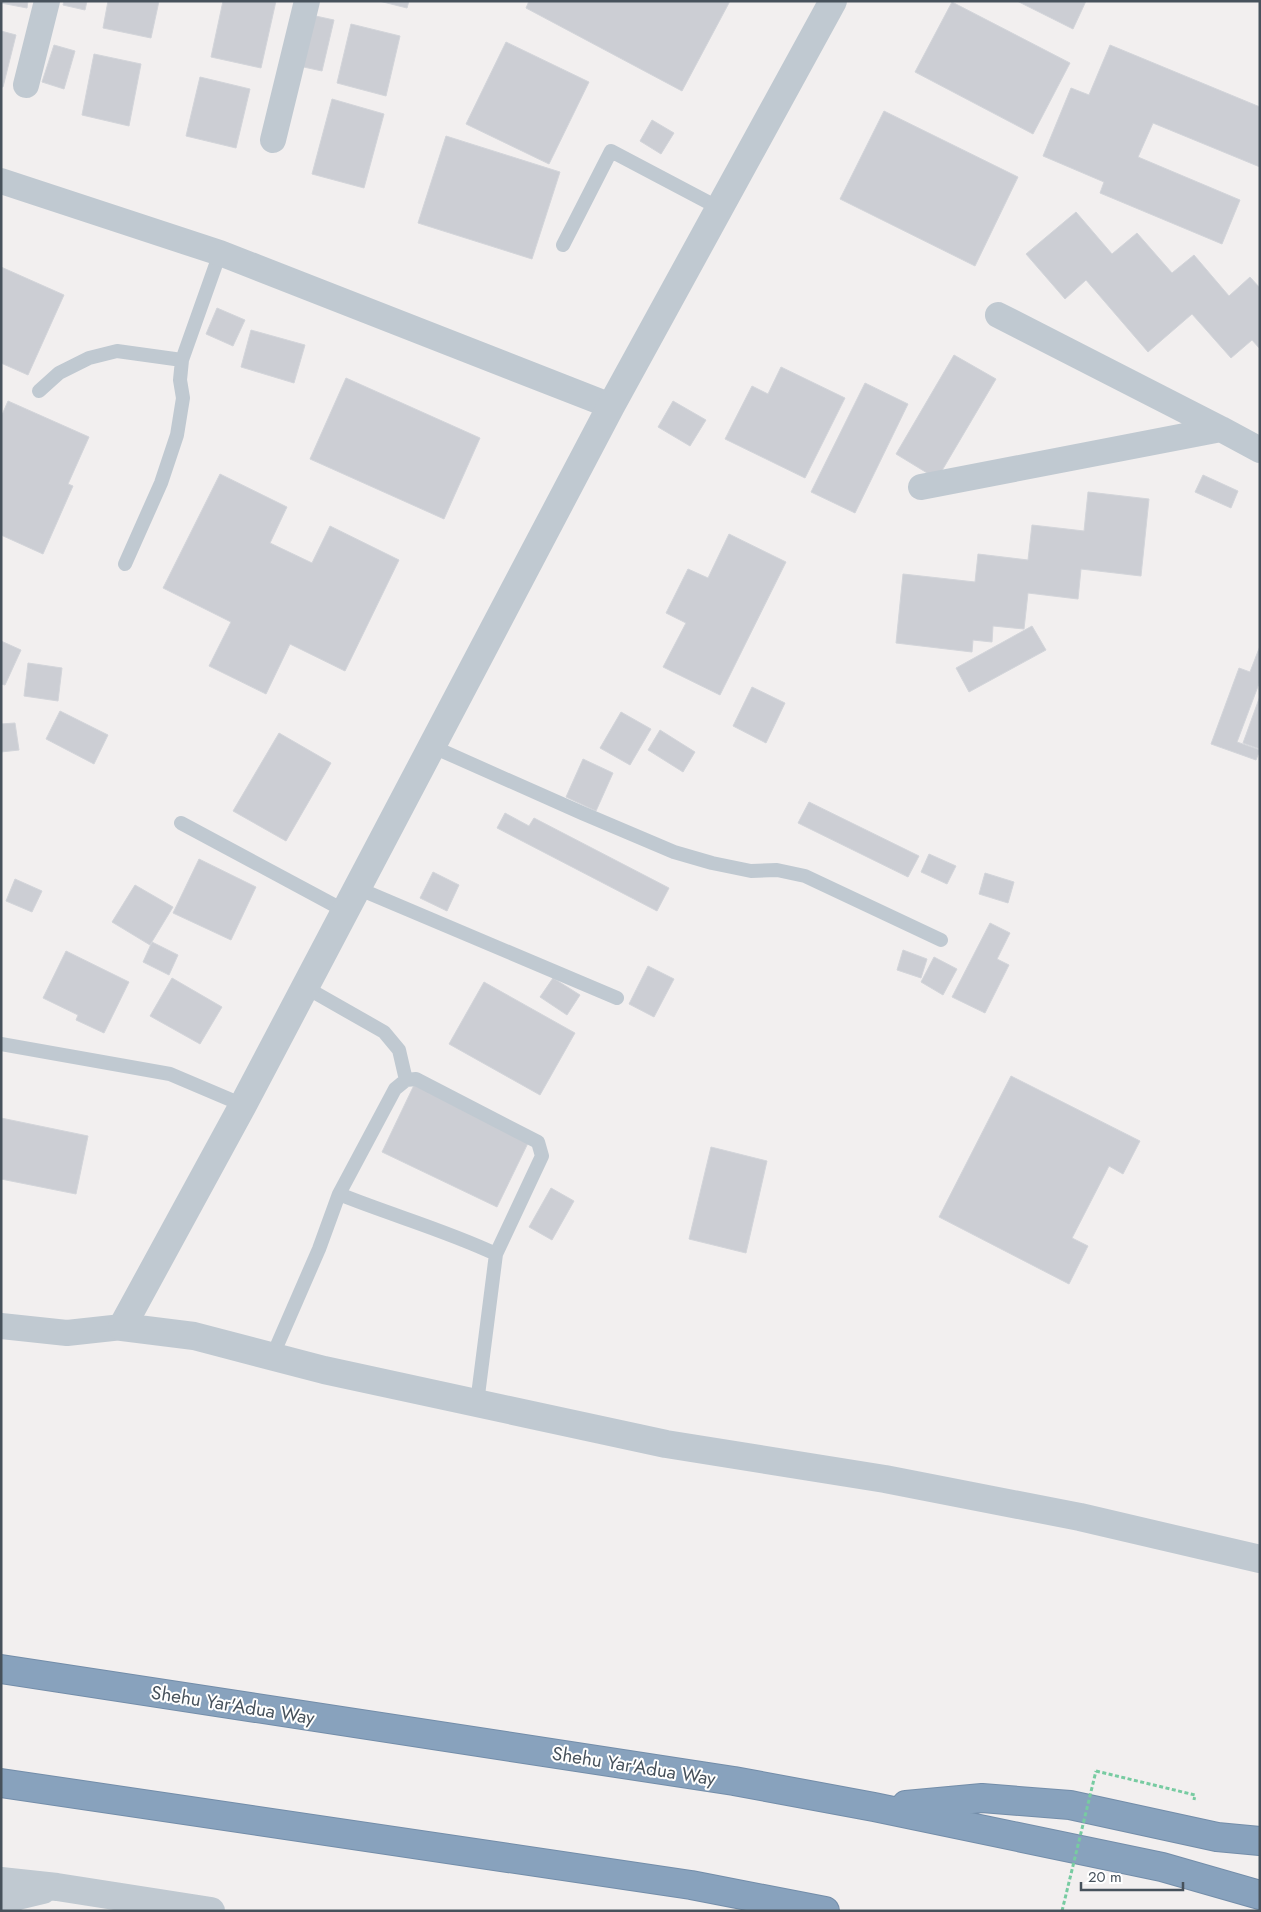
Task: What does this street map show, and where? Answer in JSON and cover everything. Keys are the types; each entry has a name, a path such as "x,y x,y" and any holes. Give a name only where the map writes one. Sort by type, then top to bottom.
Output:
{"highway":[{"name":"Shehu Yar'Adua Way","path":"1,1670 734,1782 874,1807 1162,1867 1260,1895"},
{"path":"1,1783 691,1885 825,1911"},
{"path":"874,1807 982,1798 1070,1805 1217,1838 1260,1840"}],"street":[{"path":"26,85 47,1"},
{"path":"273,140 307,1"},
{"path":"122,1328 243,1106 611,406 833,1"},
{"path":"1,182 220,253 611,406"},
{"path":"998,315 1260,450"},
{"path":"921,487 1221,429"},
{"path":"1,1326 67,1333 122,1328 194,1336 324,1370 666,1444 886,1479 1080,1517 1260,1559"},
{"path":"1,1881 57,1887 211,1911"},
{"path":"1,1903 18,1896 57,1887"}],"lane":[{"path":"563,245 611,151 719,208"},
{"path":"125,564 161,483 177,435 184,398 180,380 182,360 220,253"},
{"path":"39,391 59,372 89,358 116,351 182,360"},
{"path":"431,746 674,852 751,871 777,870 805,876 941,940"},
{"path":"181,823 351,899 617,998"},
{"path":"305,986 384,1032 399,1050 406,1080"},
{"path":"1,1044 170,1074 243,1106"},
{"path":"272,1357 319,1248 339,1194 395,1089 406,1080 416,1080 538,1142 542,1156 496,1254 476,1403"},
{"path":"339,1194 471,1242 496,1254"}],"path":[{"path":"1062,1911 1096,1771 1195,1795"}],"building":[{"path":"1,1 28,1 27,8 1,3"},
{"path":"64,1 87,1 85,10 63,5"},
{"path":"108,1 159,1 151,38 103,28"},
{"path":"223,1 276,1 261,68 211,57"},
{"path":"379,1 409,1 407,8"},
{"path":"529,1 730,1 682,91 526,8"},
{"path":"1017,1 1086,1 1073,29"},
{"path":"952,2 1070,63 1033,134 915,72"},
{"path":"311,15 334,20 322,71 299,66"},
{"path":"351,24 400,36 386,96 337,83"},
{"path":"1,31 16,35 3,87 1,87"},
{"path":"506,42 589,82 549,164 466,124"},
{"path":"54,45 75,51 64,89 42,82"},
{"path":"1110,45 1260,107 1260,167 1153,123 1138,157 1240,200 1222,244 1100,193 1104,182 1043,156 1071,88 1089,95"},
{"path":"94,54 141,64 129,126 82,115"},
{"path":"200,77 250,89 236,148 186,136"},
{"path":"332,99 384,114 364,188 312,174"},
{"path":"884,111 1018,177 975,266 840,199"},
{"path":"652,120 674,133 661,154 640,141"},
{"path":"446,136 560,172 532,259 418,223"},
{"path":"1076,212 1112,254 1137,233 1172,273 1194,255 1229,296 1250,277 1260,288 1260,349 1252,340 1231,358 1192,314 1148,352 1086,280 1065,299 1026,254"},
{"path":"1,267 64,295 28,375 1,363"},
{"path":"217,308 245,320 233,346 206,334"},
{"path":"251,330 305,345 294,383 241,367"},
{"path":"954,355 996,379 937,479 896,454"},
{"path":"781,367 845,398 805,478 725,439 752,386 768,394"},
{"path":"346,378 480,438 444,519 310,459"},
{"path":"865,383 908,404 855,513 811,492"},
{"path":"8,401 89,437 68,484 73,486 43,554 1,535 1,417"},
{"path":"673,401 706,420 690,446 658,427"},
{"path":"220,474 287,507 270,543 312,563 330,526 399,560 345,671 290,644 266,694 209,666 231,622 163,588"},
{"path":"1203,475 1238,491 1231,508 1195,492"},
{"path":"1088,492 1149,499 1141,576 1081,569 1078,599 1028,593 1024,629 993,626 992,642 973,640 972,652 896,643 903,574 975,582 978,554 1028,560 1032,525 1084,531"},
{"path":"729,534 786,562 720,695 663,667 686,623 666,613 688,569 708,578"},
{"path":"1032,626 1046,650 969,692 956,668"},
{"path":"1,641 21,650 5,685 1,684"},
{"path":"1260,646 1260,681 1237,742 1260,750 1256,760 1211,744 1239,668 1250,672"},
{"path":"28,663 62,668 58,701 24,696"},
{"path":"752,687 785,703 766,743 733,726"},
{"path":"1260,696 1260,749 1243,743"},
{"path":"60,711 108,735 94,764 46,739"},
{"path":"621,712 651,729 630,765 600,748"},
{"path":"15,723 19,750 1,752 1,724"},
{"path":"660,730 695,752 683,772 648,750"},
{"path":"279,733 331,763 286,841 233,811"},
{"path":"583,759 613,773 596,811 566,797"},
{"path":"809,802 919,856 908,877 798,823"},
{"path":"505,813 529,826 534,818 669,888 657,911 497,828"},
{"path":"929,854 956,866 947,884 921,872"},
{"path":"199,859 256,887 231,940 173,913"},
{"path":"433,872 459,885 447,911 420,898"},
{"path":"985,873 1014,882 1008,903 979,894"},
{"path":"15,879 42,891 32,912 6,901"},
{"path":"135,885 173,907 150,945 112,922"},
{"path":"990,923 1010,933 997,959 1009,965 985,1013 952,997"},
{"path":"152,942 178,955 169,975 143,962"},
{"path":"903,950 927,959 921,978 897,970"},
{"path":"66,951 129,982 104,1033 76,1020 78,1015 43,998"},
{"path":"934,957 957,969 943,995 921,982"},
{"path":"648,966 674,979 654,1017 629,1004"},
{"path":"172,978 222,1007 200,1044 150,1016"},
{"path":"553,978 580,995 567,1015 540,997"},
{"path":"484,982 575,1033 540,1095 449,1044"},
{"path":"1011,1076 1140,1141 1123,1174 1109,1166 1072,1238 1088,1246 1069,1284 939,1217"},
{"path":"415,1083 530,1139 497,1207 382,1152"},
{"path":"1,1118 88,1136 76,1194 1,1179"},
{"path":"711,1147 767,1161 746,1253 689,1239"},
{"path":"551,1188 574,1201 552,1240 529,1227"}]}
